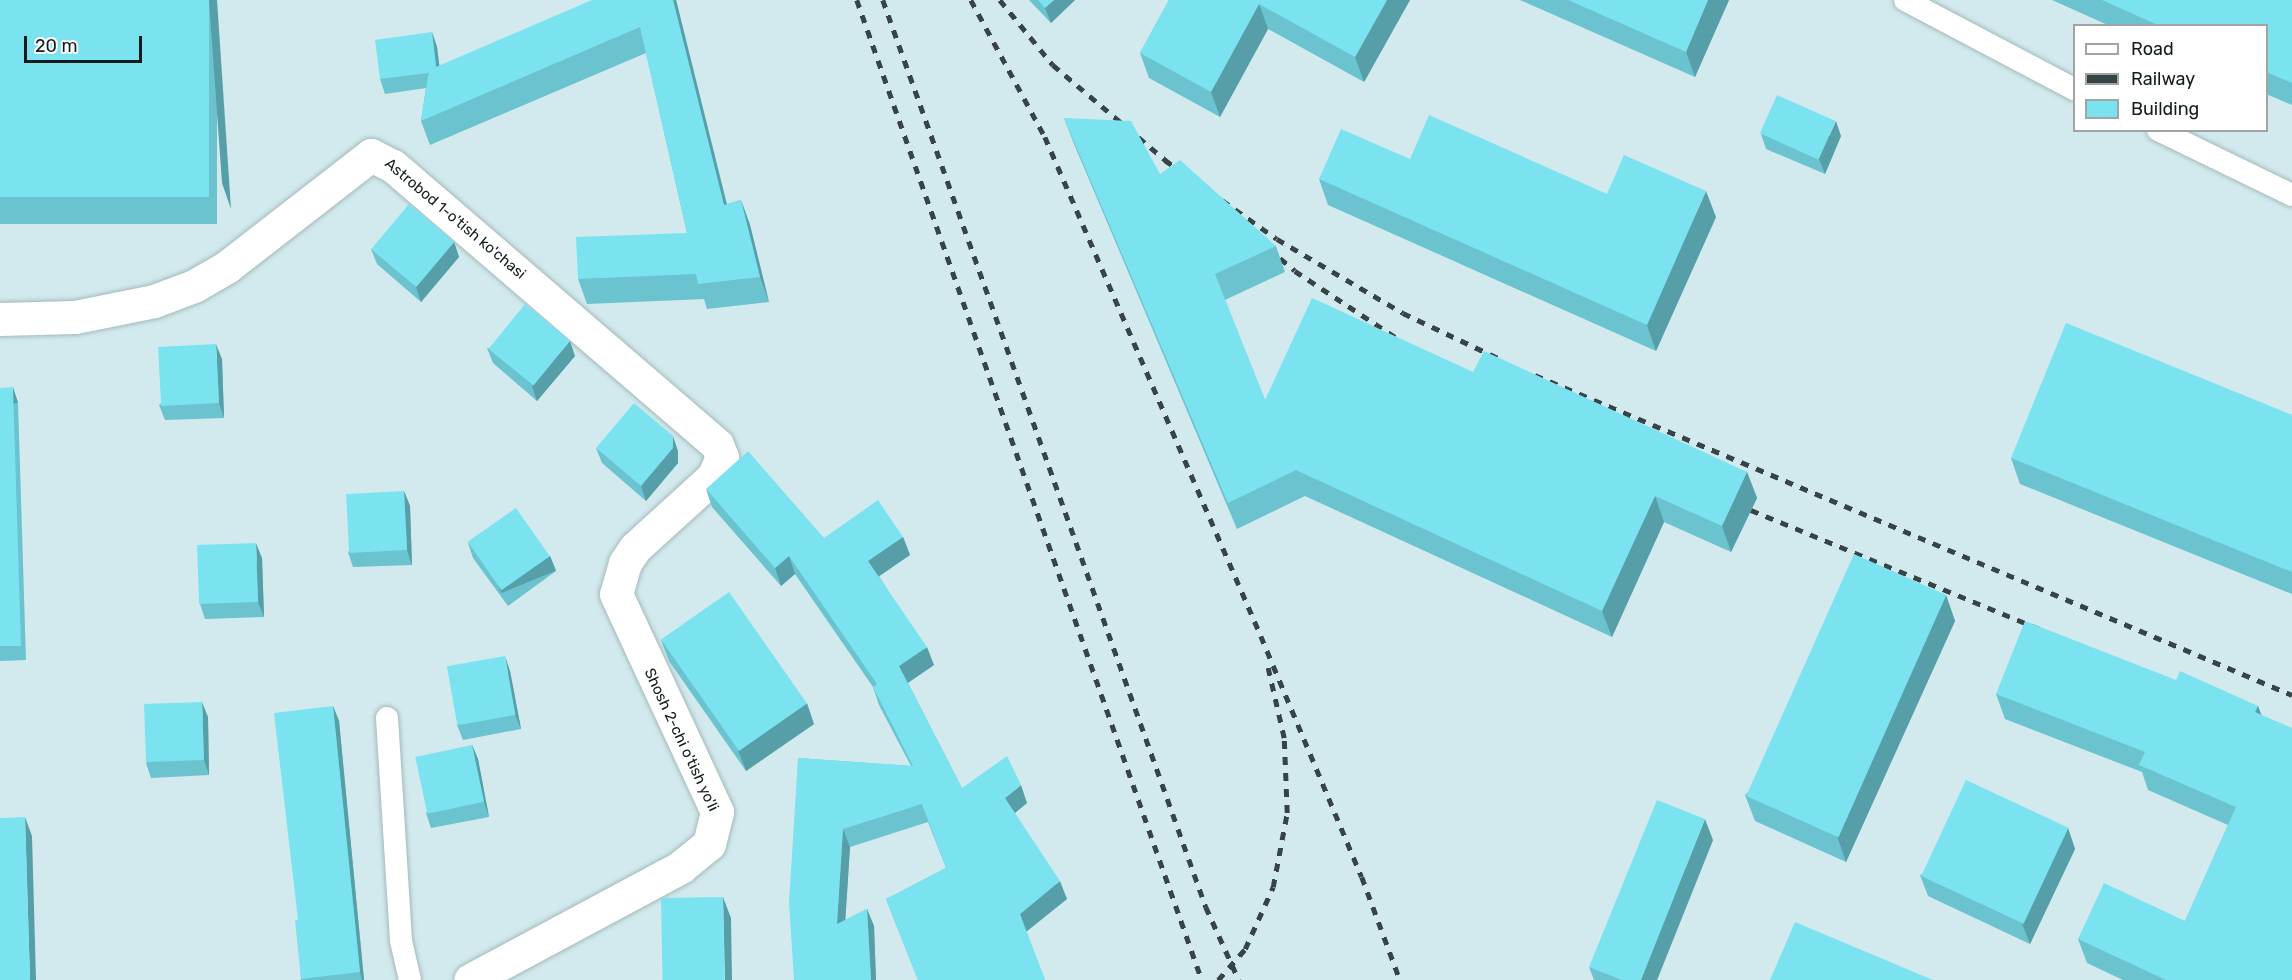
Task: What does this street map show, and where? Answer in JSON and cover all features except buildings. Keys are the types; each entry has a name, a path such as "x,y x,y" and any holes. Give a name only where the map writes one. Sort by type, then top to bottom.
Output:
{"street":[{"name":"Astrobod 1-o'tish ko'chasi","path":"0,319 75,317 154,301 194,286 228,266 371,155 388,162 706,432 722,457 713,477"},
{"name":"Shosh 2-chi o'tish yo'li","path":"470,980 681,867 710,844 717,812 616,594 625,563 635,548 713,477"}],"lane":[{"path":"1905,0 2073,87"},
{"path":"2162,132 2292,195"},
{"path":"387,718 401,941 410,980"}],"railway":[{"path":"857,0 1202,980"},
{"path":"883,0 1206,907 1239,980"},
{"path":"971,0 1045,137 1261,636 1362,877 1400,980"},
{"path":"1000,0 1053,65 1170,164"},
{"path":"1165,160 1185,174"},
{"path":"1222,200 1277,239 1403,313 1500,359"},
{"path":"1268,248 1295,271 1398,339"},
{"path":"1535,375 2292,695"},
{"path":"1751,510 2040,629"},
{"path":"1218,980 1245,949 1273,887 1287,813 1284,738 1268,668"}]}
